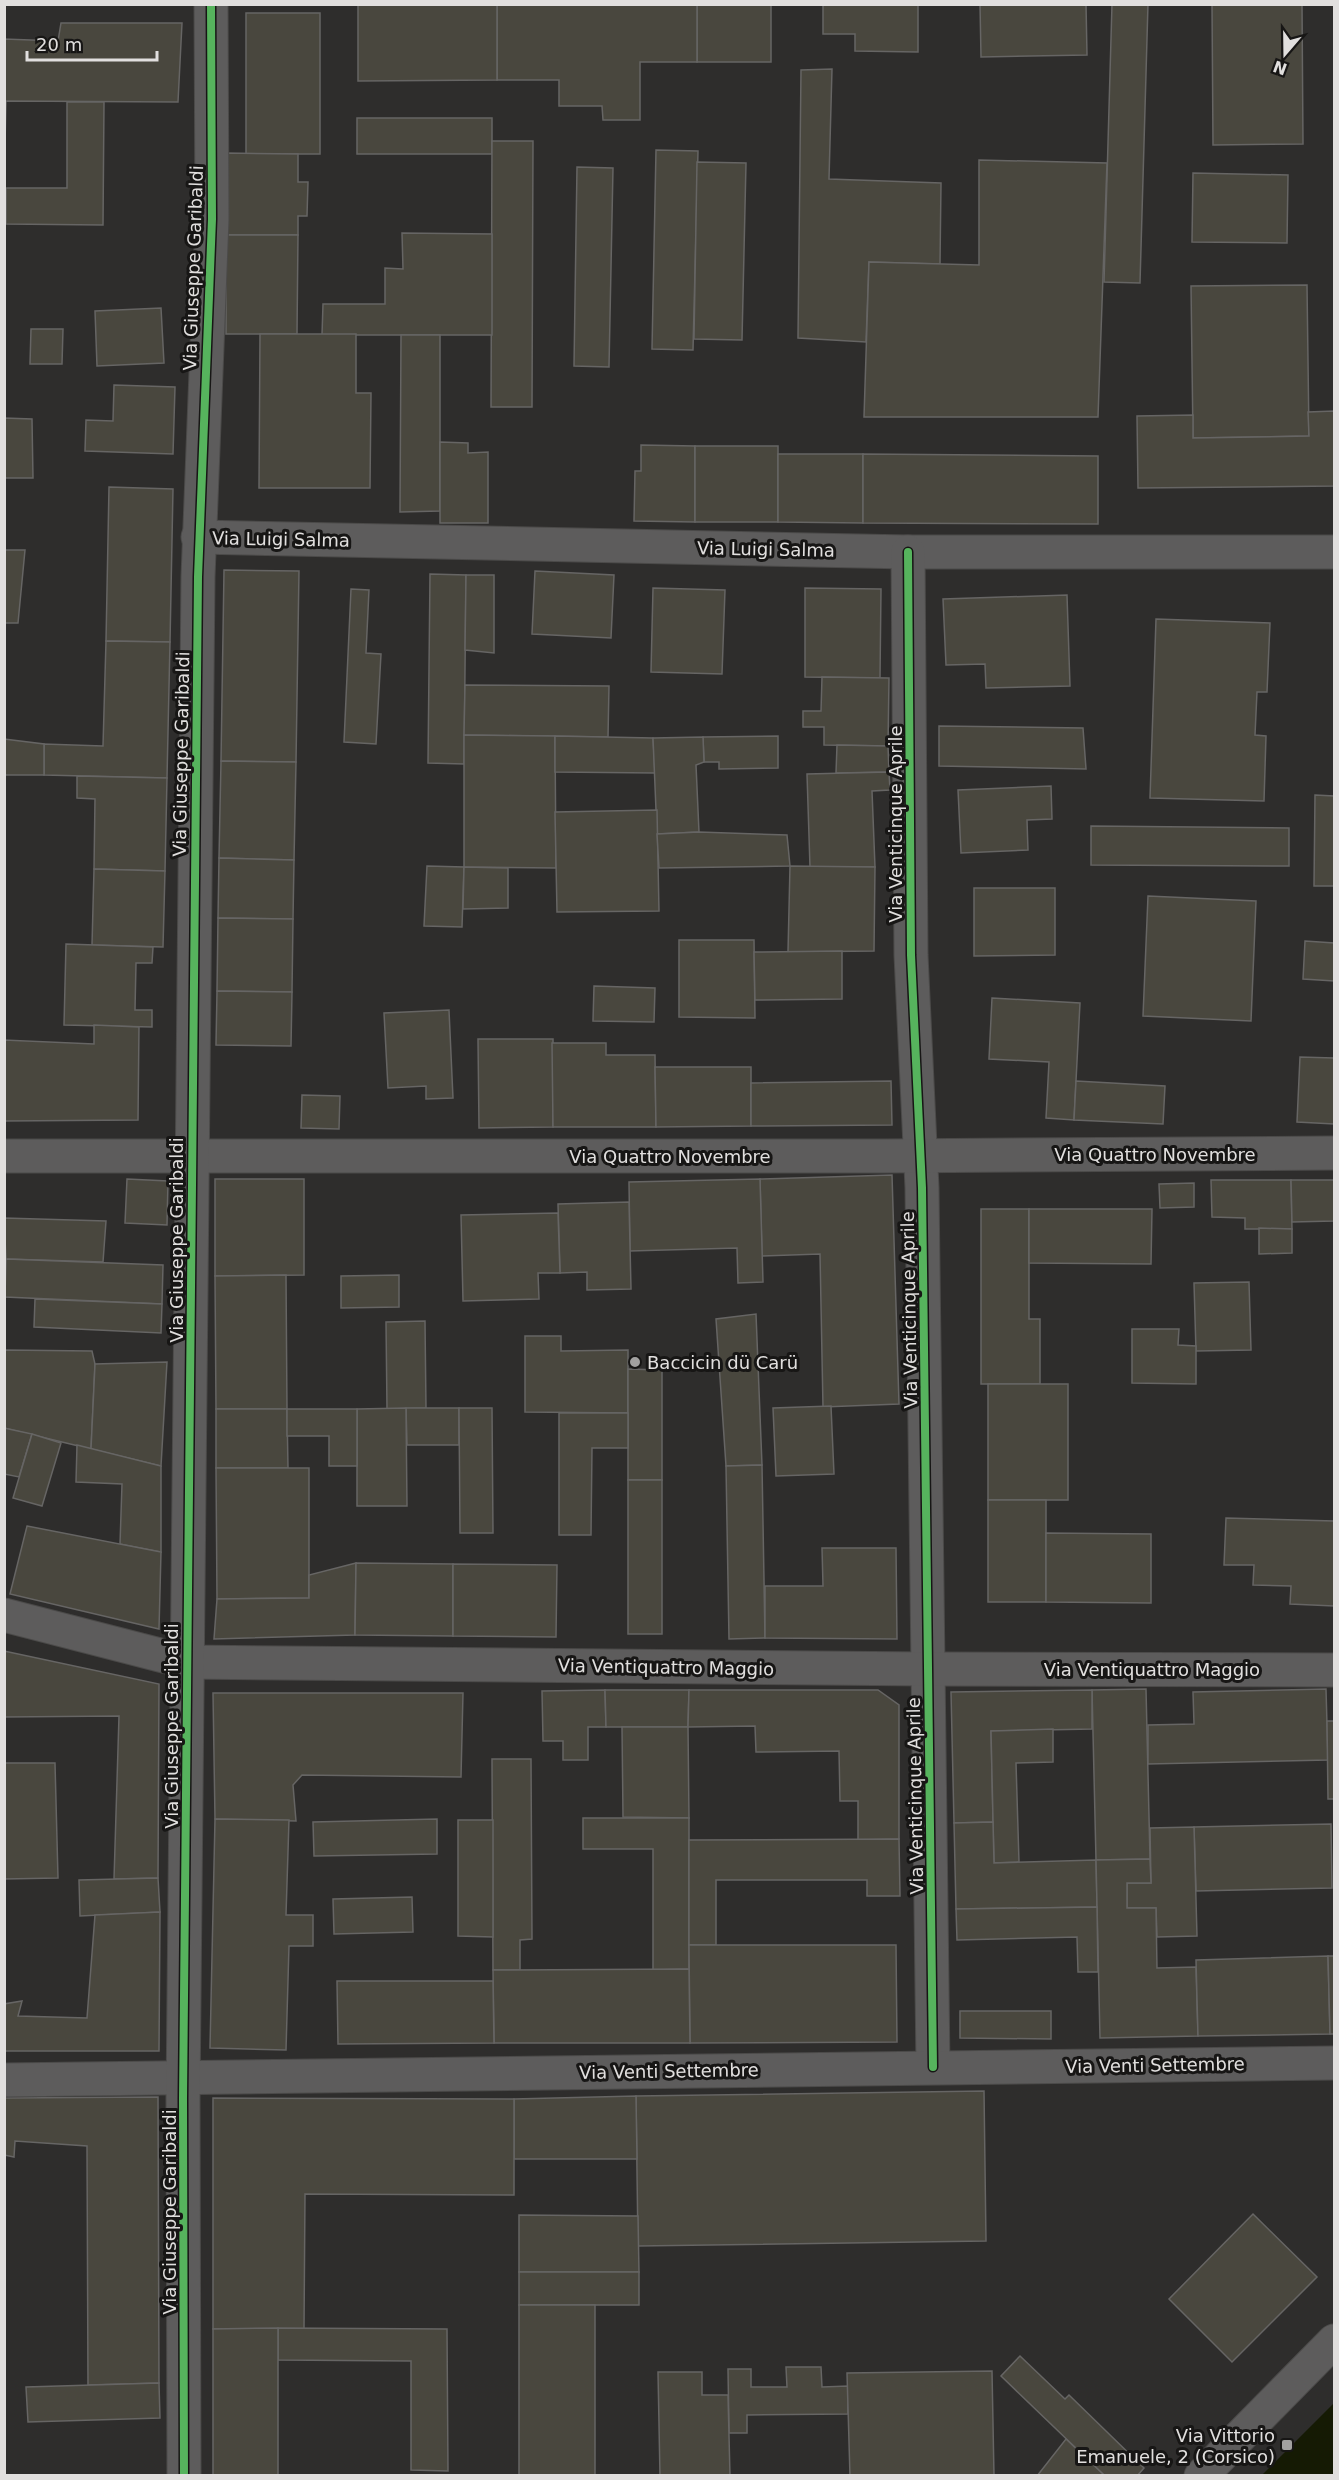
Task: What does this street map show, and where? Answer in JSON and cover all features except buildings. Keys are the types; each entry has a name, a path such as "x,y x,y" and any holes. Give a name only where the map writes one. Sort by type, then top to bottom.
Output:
{"street":[{"name":"Via Giuseppe Garibaldi","path":"184,2475 187,1662 198,537 212,219 212,4"},
{"name":"Via Luigi Salma","path":"198,537 908,552 1335,552"},
{"name":"Via Venticinque Aprile","path":"908,552 911,955 920,1155 933,2067"},
{"name":"Via Quattro Novembre","path":"4,1156 1335,1153"},
{"name":"Via Ventiquattro Maggio","path":"4,1615 187,1662 928,1669 1335,1670"},
{"name":"Via Venti Settembre","path":"4,2079 184,2079 1335,2063"},
{"path":"1201,2475 1335,2342"}],"shaded area":[{"path":"1334,2403 1334,2475 1262,2475"}],"cycle path":[{"path":"184,2476 183,2099 198,577 212,219 211,4"},
{"path":"908,552 911,955 922,1188 933,2067"}],"place":[{"name":"Baccicin dü Carü","path":"635,1362"},
{"name":"Via Vittorio Emanuele, 2 (Corsico)","path":"1287,2445"}]}
